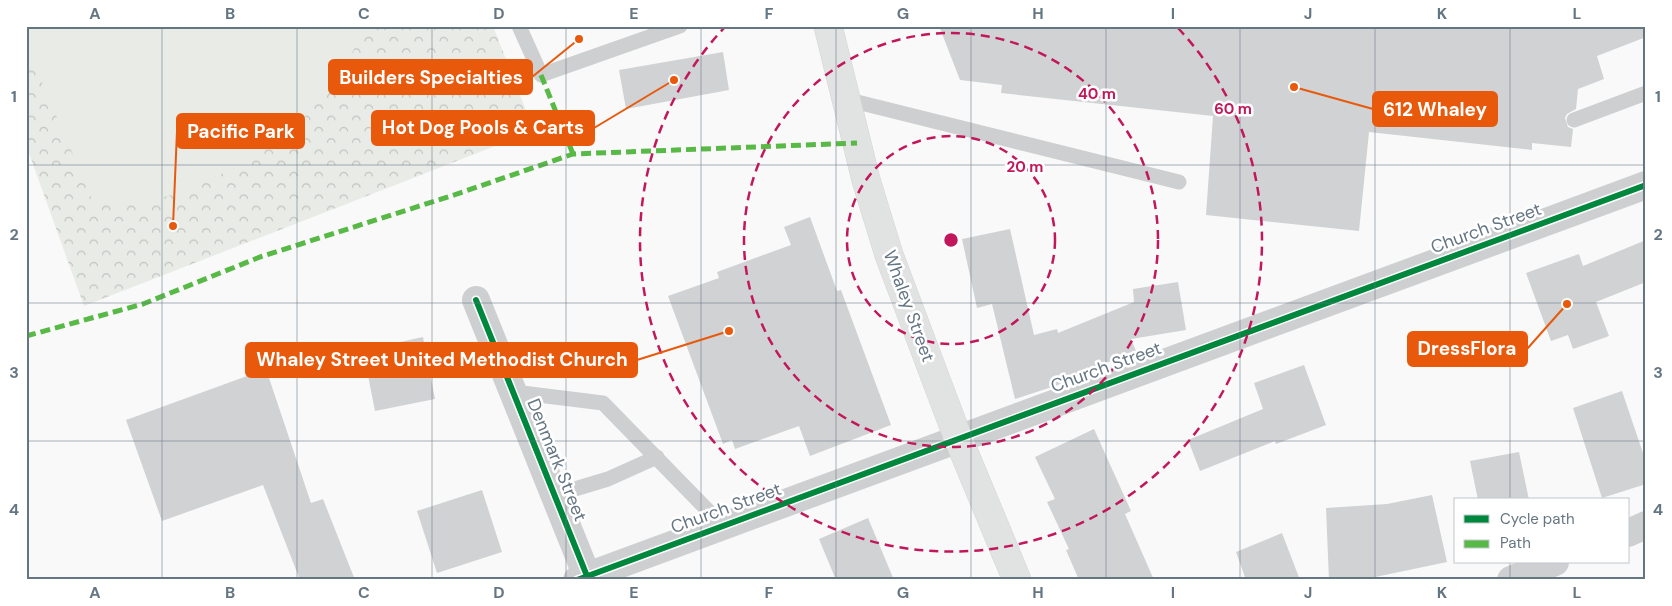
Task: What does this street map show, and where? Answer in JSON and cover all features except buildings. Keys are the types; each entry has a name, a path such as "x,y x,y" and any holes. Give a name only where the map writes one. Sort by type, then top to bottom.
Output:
{"main road":[{"name":"Whaley Street","path":"828,26 845,99 889,255 958,438 1016,579"}],"street":[{"name":"Church Street","path":"582,578 1646,185"},
{"name":"Denmark Street","path":"476,300 555,495 582,578"},
{"path":"1630,531 1646,526"},
{"path":"1511,580 1550,564"}],"lane":[{"path":"519,26 541,74 680,26"},
{"path":"1574,120 1646,93"},
{"path":"845,99 1179,182"},
{"path":"514,392 604,403 722,525"},
{"path":"555,495 608,479 657,457"}],"green space":[{"path":"26,26 493,26 534,131 84,306 26,145"},
{"path":"26,26 366,26 342,72 291,133 229,170 184,192 147,201 94,204 26,45"}],"marked path":[{"path":"541,75 573,154"},
{"path":"26,336 143,304 260,257 454,195 573,154 857,143"}],"cycle path":[{"path":"577,580 1646,185"},
{"path":"476,300 587,576"}],"place":[{"name":"Builders Specialties","path":"579,39"},
{"name":"Hot Dog Pools & Carts","path":"674,80"},
{"name":"612 Whaley","path":"1294,87"},
{"name":"Pacific Park","path":"173,226"},
{"name":"DressFlora","path":"1567,304"},
{"name":"Whaley Street United Methodist Church","path":"729,331"}]}
